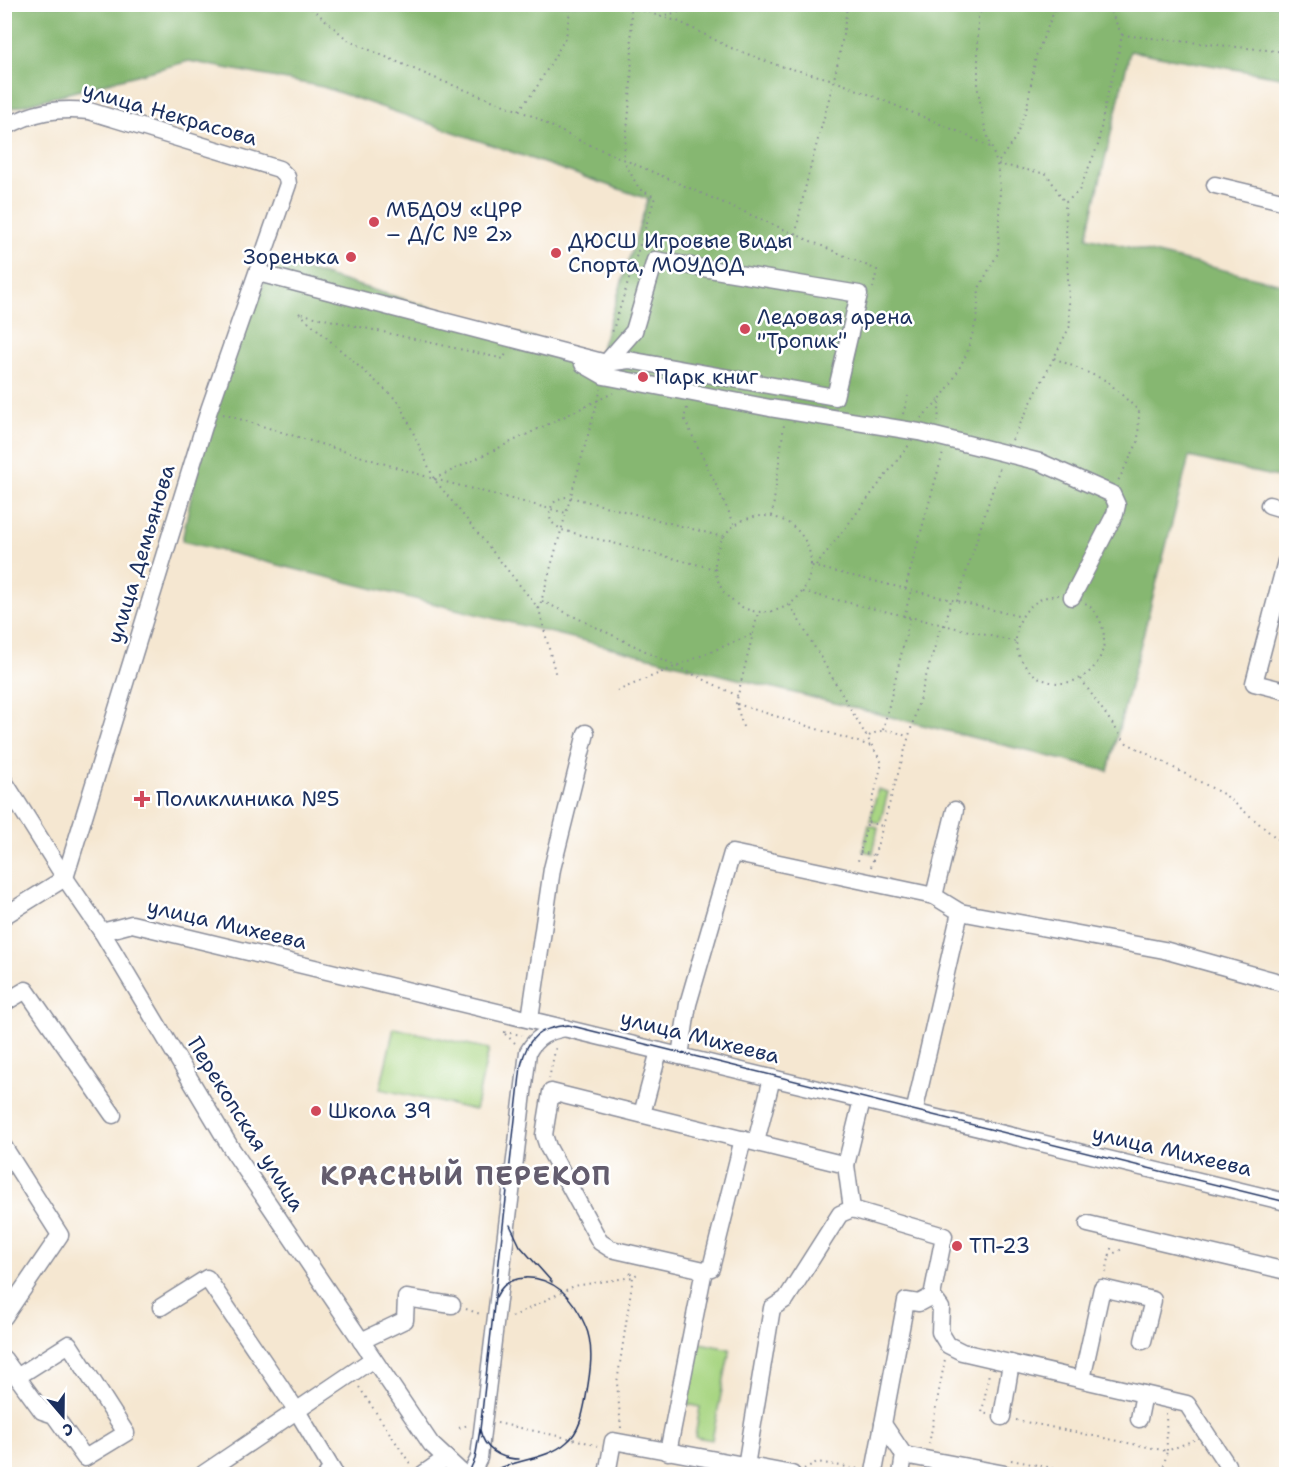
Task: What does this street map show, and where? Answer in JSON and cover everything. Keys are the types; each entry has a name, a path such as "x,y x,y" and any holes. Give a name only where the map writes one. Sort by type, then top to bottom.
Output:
{"street":[{"name":"улица Некрасова","path":"4,128 23,117 44,111 67,109 89,111 279,169 287,177"},
{"name":"улица Демьянова","path":"65,878 209,410 286,191 287,177"},
{"path":"1215,185 1287,202"},
{"path":"655,260 859,294 835,397 629,360 604,367 634,331 655,260"},
{"path":"258,273 556,350 604,367 634,381 786,411 910,430 1040,462 1112,494 1117,506 1072,597"},
{"path":"1269,505 1287,510"},
{"path":"1287,561 1254,683 1287,691"},
{"path":"530,1019 552,869 586,733"},
{"name":"Перекопская улица","path":"4,781 102,933 231,1148 431,1444 462,1473 470,1474"},
{"path":"934,896 955,810"},
{"path":"680,1056 688,1004 732,853 934,896 960,912 1164,950 1287,984"},
{"path":"4,916 65,878"},
{"path":"914,1113 960,912"},
{"name":"улица Михеева","path":"102,933 132,924 1287,1202"},
{"path":"4,1003 26,990 113,1115"},
{"path":"470,1474 479,1458 528,1052 546,1033 566,1028"},
{"path":"642,1114 659,1051"},
{"path":"772,1078 749,1140 711,1268 704,1270 617,1250 600,1242 548,1147 544,1135 551,1092 749,1140 846,1165"},
{"path":"852,1209 846,1165 862,1100"},
{"path":"4,1147 60,1234 4,1317"},
{"path":"750,1469 772,1308 786,1299 840,1214 852,1209 944,1236 932,1296 941,1308 940,1332 948,1345 962,1352 1187,1404 1227,1464 1225,1474"},
{"path":"1088,1224 1287,1271"},
{"path":"668,1452 704,1270"},
{"path":"161,1307 207,1278 297,1411 333,1471 327,1474"},
{"path":"1082,1379 1102,1288 1153,1300 1143,1341"},
{"path":"874,1472 906,1301 919,1303 932,1296"},
{"path":"361,1341 405,1320 406,1298 452,1305"},
{"path":"4,1359 42,1412 54,1415 85,1458 126,1433 69,1344 17,1377"},
{"path":"203,1474 374,1359"},
{"path":"1002,1417 1011,1363"},
{"path":"1139,1419 1144,1394"},
{"path":"883,1424 904,1455 901,1474"},
{"path":"607,1474 613,1441 750,1469 794,1474"},
{"path":"904,1455 1005,1474"},
{"path":"423,1474 446,1458"}],"path":[{"path":"307,4 349,41 519,110 576,139 877,270 871,293"},
{"path":"519,110 535,90 566,37 571,4"},
{"path":"621,4 680,22 731,48 777,65 834,81 964,134 992,148"},
{"path":"659,16 719,4"},
{"path":"795,234 801,202 834,81 847,4"},
{"path":"814,566 808,545 800,532 789,522 772,516 744,519 735,525 723,537 715,554 715,570 719,584 728,598 742,608 758,613 775,612 790,605 803,592 814,566 910,430 940,399 952,382 967,353 977,318 979,288 998,252 1000,187 997,164 985,128 978,90 978,18 984,4"},
{"path":"997,164 1016,137 1027,107 1036,56 1057,4"},
{"path":"1065,203 1079,191 1098,145 1122,35 1107,4"},
{"path":"539,609 597,402 604,367 655,197 639,189 623,159 630,113 633,37 630,6"},
{"path":"1122,35 1287,52"},
{"path":"957,601 1005,453 1070,326 1065,203 1047,174 997,164"},
{"path":"510,338 504,359 299,313 400,403 434,479 539,609 556,676"},
{"path":"1054,358 1107,381 1139,411 1138,442 1112,494"},
{"path":"434,479 597,402 634,381"},
{"path":"691,393 684,418 735,525"},
{"path":"908,396 910,430"},
{"path":"905,589 942,437 940,399"},
{"path":"209,410 434,479 566,513"},
{"path":"772,516 786,411"},
{"path":"715,570 562,530 551,522 550,509 552,504 560,498 570,497 723,537"},
{"path":"814,566 1022,617"},
{"path":"904,617 911,591"},
{"path":"803,592 1016,642"},
{"path":"1059,595 1072,597 1087,604 1097,615 1103,628 1105,643 1101,657 1093,670 1081,679 1067,683 1052,683 1038,678 1027,669 1019,656 1016,642 1017,629 1022,617 1032,605 1044,598 1059,595"},
{"path":"860,881 874,855 951,600"},
{"path":"542,601 738,696"},
{"path":"790,605 882,763 860,852 860,881"},
{"path":"743,727 737,704 738,696 758,613"},
{"path":"883,730 910,618"},
{"path":"617,690 753,634"},
{"path":"1081,679 1125,742 1225,795 1281,842 1287,844"},
{"path":"737,704 873,747"},
{"path":"868,736 878,730 883,730 898,732 908,737"},
{"path":"868,822 882,826"},
{"path":"860,852 874,855"},
{"path":"1102,1288 1114,1230"},
{"path":"617,1250 633,1277 617,1383 622,1443"},
{"path":"523,1311 574,1286 633,1277 657,1259"},
{"path":"928,1443 948,1345"},
{"path":"992,1359 982,1413 1167,1451 1207,1435"},
{"path":"351,1374 407,1459"},
{"path":"1162,1474 1167,1451 1166,1399"},
{"path":"491,1421 582,1441"},
{"path":"794,1474 817,1462 874,1472"}],"green space":[{"path":"4,5 1286,5 1286,78 1130,51 1087,237 1286,285 1286,479 1189,457 1108,771 182,541 209,410 274,260 598,358 648,199 323,87 189,61 5,110"},
{"path":"878,789 888,792 880,823 870,821"},
{"path":"869,825 878,827 873,853 863,851"},
{"path":"394,1028 489,1049 475,1110 380,1089"},
{"path":"695,1342 730,1349 712,1440 695,1437 700,1407 683,1403"}],"tram line":[{"path":"468,1474 475,1459 480,1430 521,1066 531,1041 542,1032 558,1026 568,1025 1286,1202"},
{"path":"510,1225 520,1246 552,1282"},
{"path":"487,1474 507,1465 549,1453 571,1438 582,1415 591,1361 590,1342 583,1320 562,1291 545,1281 526,1278 509,1282 501,1288 496,1297"},
{"path":"480,1430 485,1443 494,1452 512,1459 519,1459"}],"place":[{"name":"МБДОУ «ЦРР – Д/С № 2»","path":"374,222"},
{"name":"ДЮСШ Игровые Виды Спорта, МОУДОД","path":"556,253"},
{"name":"Зоренька","path":"351,257"},
{"name":"Ледовая арена \"Тропик\"","path":"745,329"},
{"name":"Парк книг","path":"643,377"},
{"name":"Поликлиника №5","path":"142,799"},
{"name":"Школа 39","path":"316,1111"},
{"name":"ТП-23","path":"957,1246"}],"district":[{"name":"КРАСНЫЙ ПЕРЕКОП","path":"466,1175"}]}
